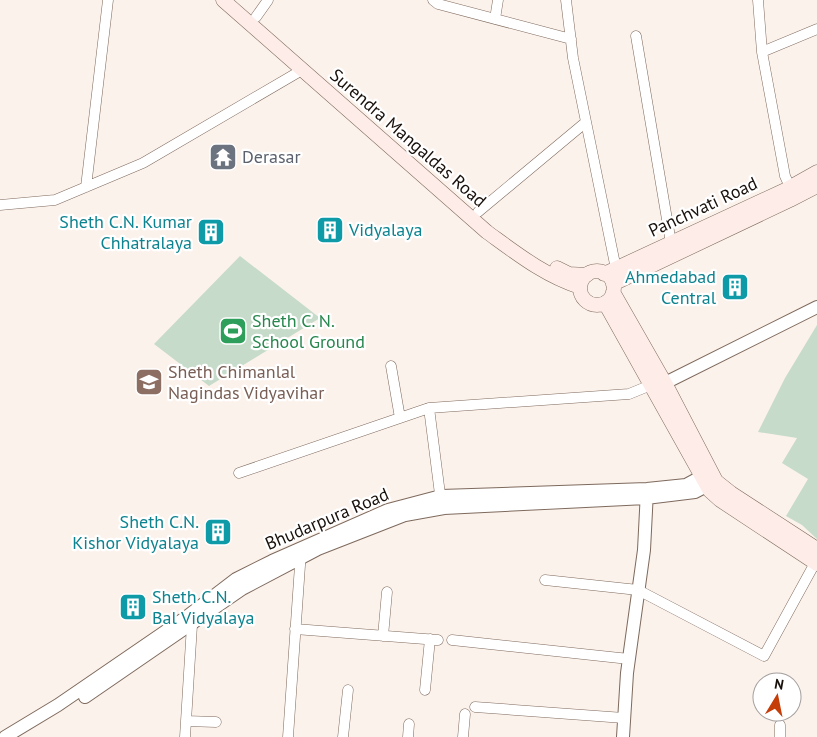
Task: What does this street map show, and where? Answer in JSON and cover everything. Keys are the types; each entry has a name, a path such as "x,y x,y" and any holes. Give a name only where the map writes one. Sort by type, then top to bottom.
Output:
{"main road":[{"name":"Surendra Mangaldas Road","path":"222,0 487,232 532,264 565,282 583,281"},
{"name":"Surendra Mangaldas Road","path":"237,0 492,225 537,257 583,281"},
{"name":"Panchvati Road","path":"610,284 671,243 790,187 817,172"},
{"name":"Panchvati Road","path":"610,284 817,186"},
{"path":"610,284 594,305 588,303 583,298 583,281 595,272 610,284 658,384 709,479 816,559"}],"street":[{"path":"86,187 108,0"},
{"path":"256,17 268,0"},
{"path":"433,0 438,4 571,39"},
{"path":"495,19 498,0"},
{"path":"566,0 610,284"},
{"path":"758,0 762,52 785,176 790,187"},
{"path":"762,52 817,29"},
{"path":"636,36 671,243"},
{"path":"0,205 55,200 143,163 302,70"},
{"path":"478,212 586,122"},
{"path":"239,473 430,408 629,394 658,384 817,308"},
{"path":"391,366 400,418"},
{"path":"430,408 442,502"},
{"name":"Bhudarpura Road","path":"13,736 110,675 190,620 302,552 442,502 689,493 709,479"},
{"path":"623,737 629,659 644,550 646,494"},
{"path":"288,737 302,552"},
{"path":"544,580 638,590 764,656 816,559"},
{"path":"382,636 387,592"},
{"path":"185,737 190,620"},
{"path":"295,629 434,640 425,690"},
{"path":"452,640 629,659"},
{"path":"344,737 348,690"},
{"path":"475,707 624,718"},
{"path":"462,737 465,714"},
{"path":"186,721 216,722"},
{"path":"408,737 409,724"},
{"path":"780,725 780,737"}],"green space":[{"name":"Sheth C. N. School Ground","path":"240,256 320,318 209,386 154,344"},
{"path":"817,325 817,539 802,525 786,516 808,479 782,463 797,438 758,432 785,378"}],"place":[{"name":"Derasar","path":"223,157"},
{"name":"Vidyalaya","path":"330,230"},
{"name":"Sheth C.N. Kumar Chhatralaya","path":"211,232"},
{"name":"Ahmedabad Central","path":"735,287"},
{"name":"Sheth C. N. School Ground","path":"233,331"},
{"name":"Sheth Chimanlal Nagindas Vidyavihar","path":"149,382"},
{"name":"Sheth C.N. Kishor Vidyalaya","path":"218,532"},
{"name":"Sheth C.N. Bal Vidyalaya","path":"133,607"}]}
